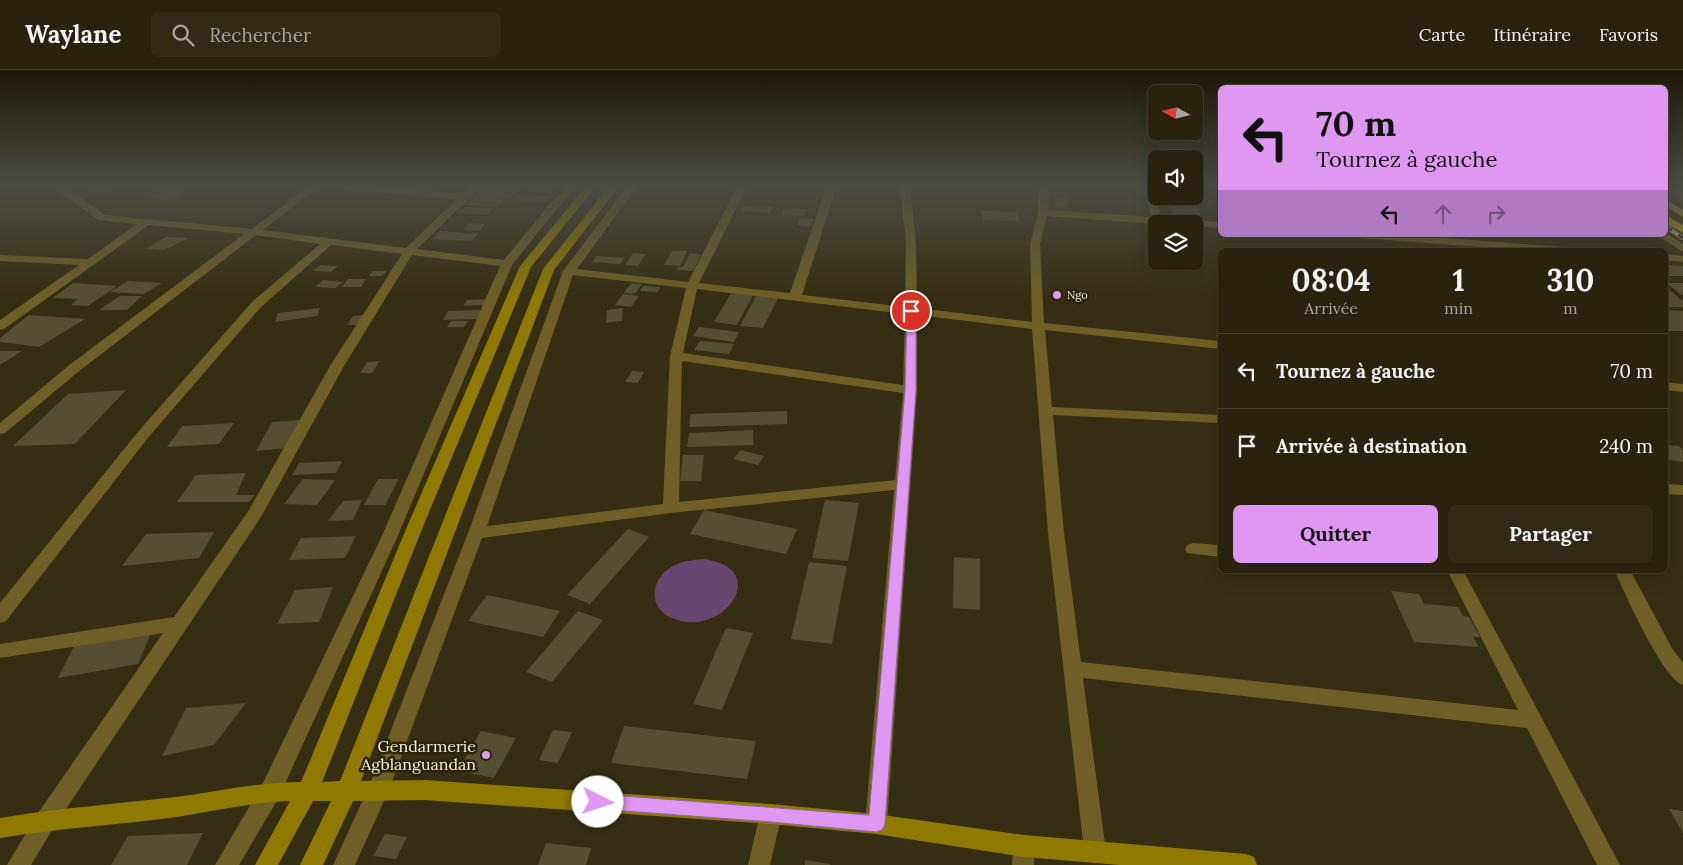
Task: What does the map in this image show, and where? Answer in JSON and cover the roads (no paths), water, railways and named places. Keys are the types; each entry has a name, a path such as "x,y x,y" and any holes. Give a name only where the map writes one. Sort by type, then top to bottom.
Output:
{"highway":[{"path":"1671,222 1683,230"}],"street":[{"path":"138,222 253,232 507,264"},
{"path":"0,430 74,369 266,222"},
{"path":"18,865 46,820 255,513 337,366 409,251 439,222"},
{"path":"226,865 270,792 388,540 507,264 541,222"},
{"path":"266,865 308,790 414,529 526,266 562,222"},
{"path":"310,865 346,790 549,270 586,222"},
{"path":"344,865 378,790 476,533 569,270 605,222"},
{"path":"671,508 676,356 692,285 724,222"},
{"path":"795,297 820,222"},
{"path":"876,824 910,390 911,244 909,222"},
{"path":"1041,222 1035,244 1038,326 1056,533 1096,852"},
{"path":"0,326 146,223"},
{"path":"1203,224 1218,225"},
{"path":"1388,237 1537,248"},
{"path":"1665,237 1683,249"},
{"path":"0,616 142,436 250,312 329,241"},
{"path":"0,258 90,262"},
{"path":"1668,258 1683,259"},
{"path":"569,270 1038,326 1218,345"},
{"path":"676,356 910,390"},
{"path":"1668,386 1683,388"},
{"path":"1046,411 1218,419"},
{"path":"476,533 671,508 903,484"},
{"path":"1668,489 1683,490"},
{"path":"1193,549 1218,550"},
{"path":"1457,573 1609,865"},
{"path":"1624,573 1665,653 1683,677"},
{"path":"0,652 181,623"},
{"path":"1073,669 1533,720"},
{"path":"0,828 46,820 176,807 270,792 308,790 425,790 771,814 876,824 1023,855 1096,852 1246,865"},
{"path":"759,865 771,814"}],"railway":[{"path":"1668,228 1683,238"}],"place":[{"name":"Ngo","path":"1057,295"},
{"name":"Gendarmerie Agblanguandan","path":"486,755"}]}
